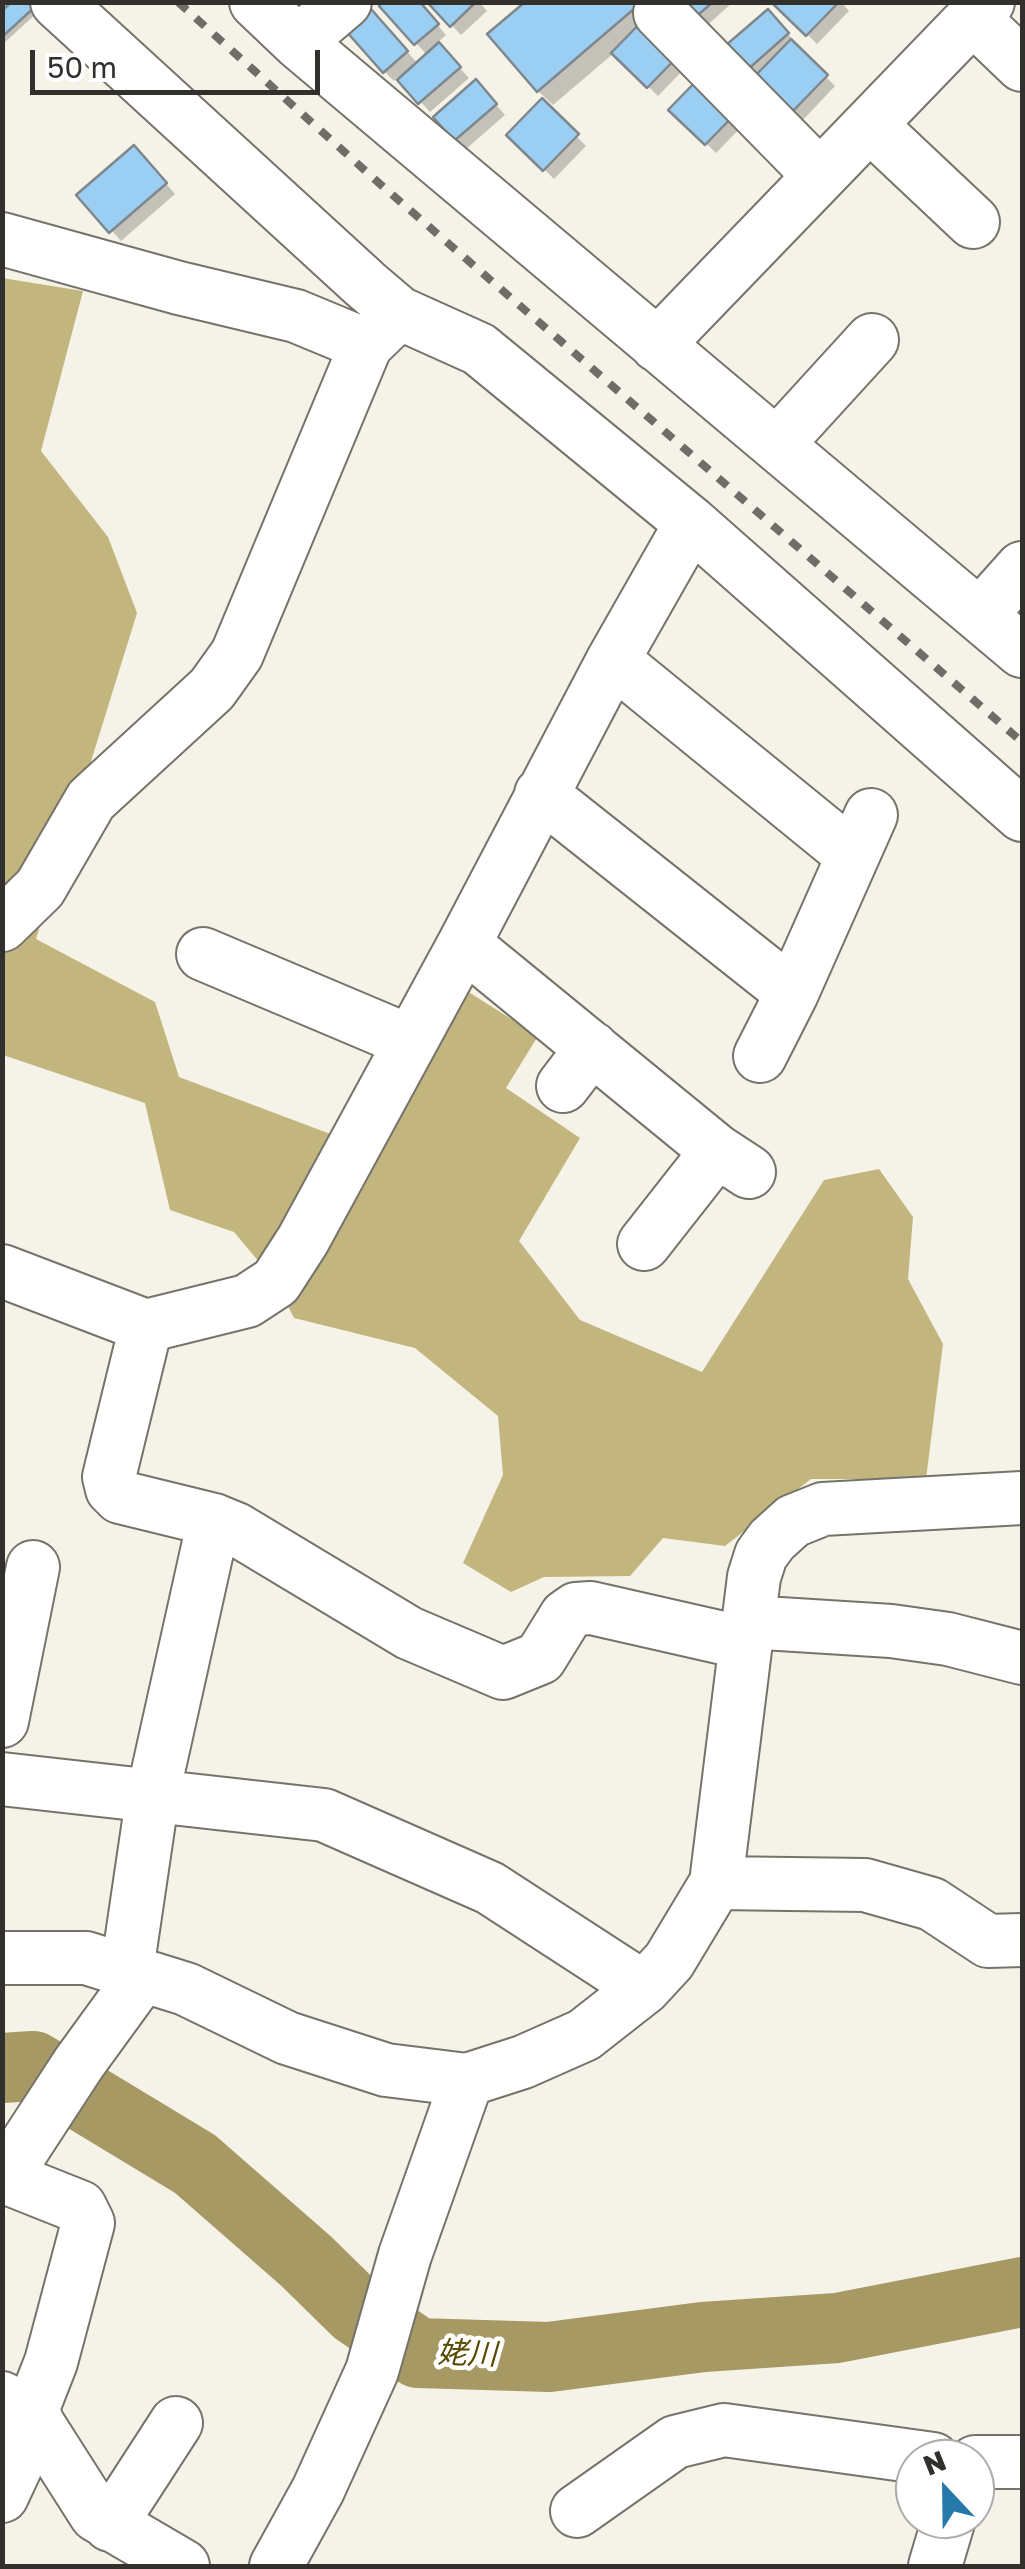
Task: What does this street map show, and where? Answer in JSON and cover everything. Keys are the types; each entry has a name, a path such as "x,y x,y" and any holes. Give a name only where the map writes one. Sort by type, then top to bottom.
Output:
{"street":[{"path":"57,2 382,329"},
{"path":"256,2 298,42 1022,651"},
{"path":"298,42 345,2"},
{"path":"657,345 981,8 1022,65"},
{"path":"660,12 820,176"},
{"path":"870,124 973,222"},
{"path":"2,239 296,316 479,348 691,524 1022,815"},
{"path":"2,925 40,888 91,800 212,689 237,654 382,329"},
{"path":"778,442 872,340"},
{"path":"2,1271 146,1326 247,1301 276,1282 464,944 613,660 691,524"},
{"path":"980,615 1022,568"},
{"path":"613,660 861,835 792,994 760,1056"},
{"path":"542,794 792,994"},
{"path":"464,944 578,1067 733,1162 644,1244"},
{"path":"204,954 410,1040"},
{"path":"146,1326 109,1477 112,1489 120,1497 236,1529 409,1633 503,1673 540,1658 566,1616 576,1609 590,1608 746,1632 910,1633 948,1638 1022,1658"},
{"path":"2,1958 86,1958 186,1990 287,2038 386,2070 467,2080 523,2062 584,2034 644,1988 669,1961 716,1883 746,1632 761,1555 792,1520 823,1509 1022,1498"},
{"path":"2,2496 23,2410 52,2362 88,2223 80,2207 4,2176 135,1973 153,1794 214,1520"},
{"path":"2,1720 33,1567"},
{"path":"2,1779 324,1814 490,1888 644,1988"},
{"path":"716,1883 865,1885 932,1904 988,1941 1022,1940"},
{"path":"276,2566 318,2490 372,2371 405,2255 467,2080"},
{"path":"23,2410 86,2502 110,2526 183,2566"},
{"path":"110,2526 176,2423"},
{"path":"577,2511 675,2442 724,2430 895,2454"},
{"path":"995,2462 1022,2462"},
{"path":"935,2566 943,2539"}],"shaded area":[{"path":"2,278 83,291 41,451 108,537 137,613 36,939 155,1002 179,1077 341,1138 467,991 538,1036 506,1088 580,1138 519,1241 580,1320 702,1372 824,1180 879,1169 913,1217 908,1279 943,1344 926,1479 811,1479 725,1546 663,1538 630,1576 544,1577 511,1592 463,1563 503,1475 498,1416 415,1348 294,1318 276,1282 234,1232 170,1210 145,1103 3,1055"}],"building":[{"path":"11,2 37,5 2,37 2,11"},
{"path":"382,2 420,2 439,24 414,45 379,6"},
{"path":"427,2 476,2 450,27"},
{"path":"525,2 642,2 537,92 487,34"},
{"path":"675,2 713,2 691,21"},
{"path":"771,2 839,2 806,36"},
{"path":"371,9 408,51 383,73 346,31"},
{"path":"768,9 789,33 746,71 725,46"},
{"path":"647,16 683,51 647,88 611,53"},
{"path":"791,39 828,75 792,112 755,76"},
{"path":"439,42 461,67 418,104 397,80"},
{"path":"704,73 740,109 705,145 668,110"},
{"path":"476,79 497,104 454,141 433,117"},
{"path":"542,98 579,134 543,171 506,135"},
{"path":"134,145 167,183 109,233 76,195"}],"waterway":[{"name":"姥川","path":"2,2068 33,2066 195,2164 357,2311 418,2353 549,2357 703,2337 837,2328 1022,2292"}],"railway":[{"path":"178,2 380,184 1022,742"}]}
